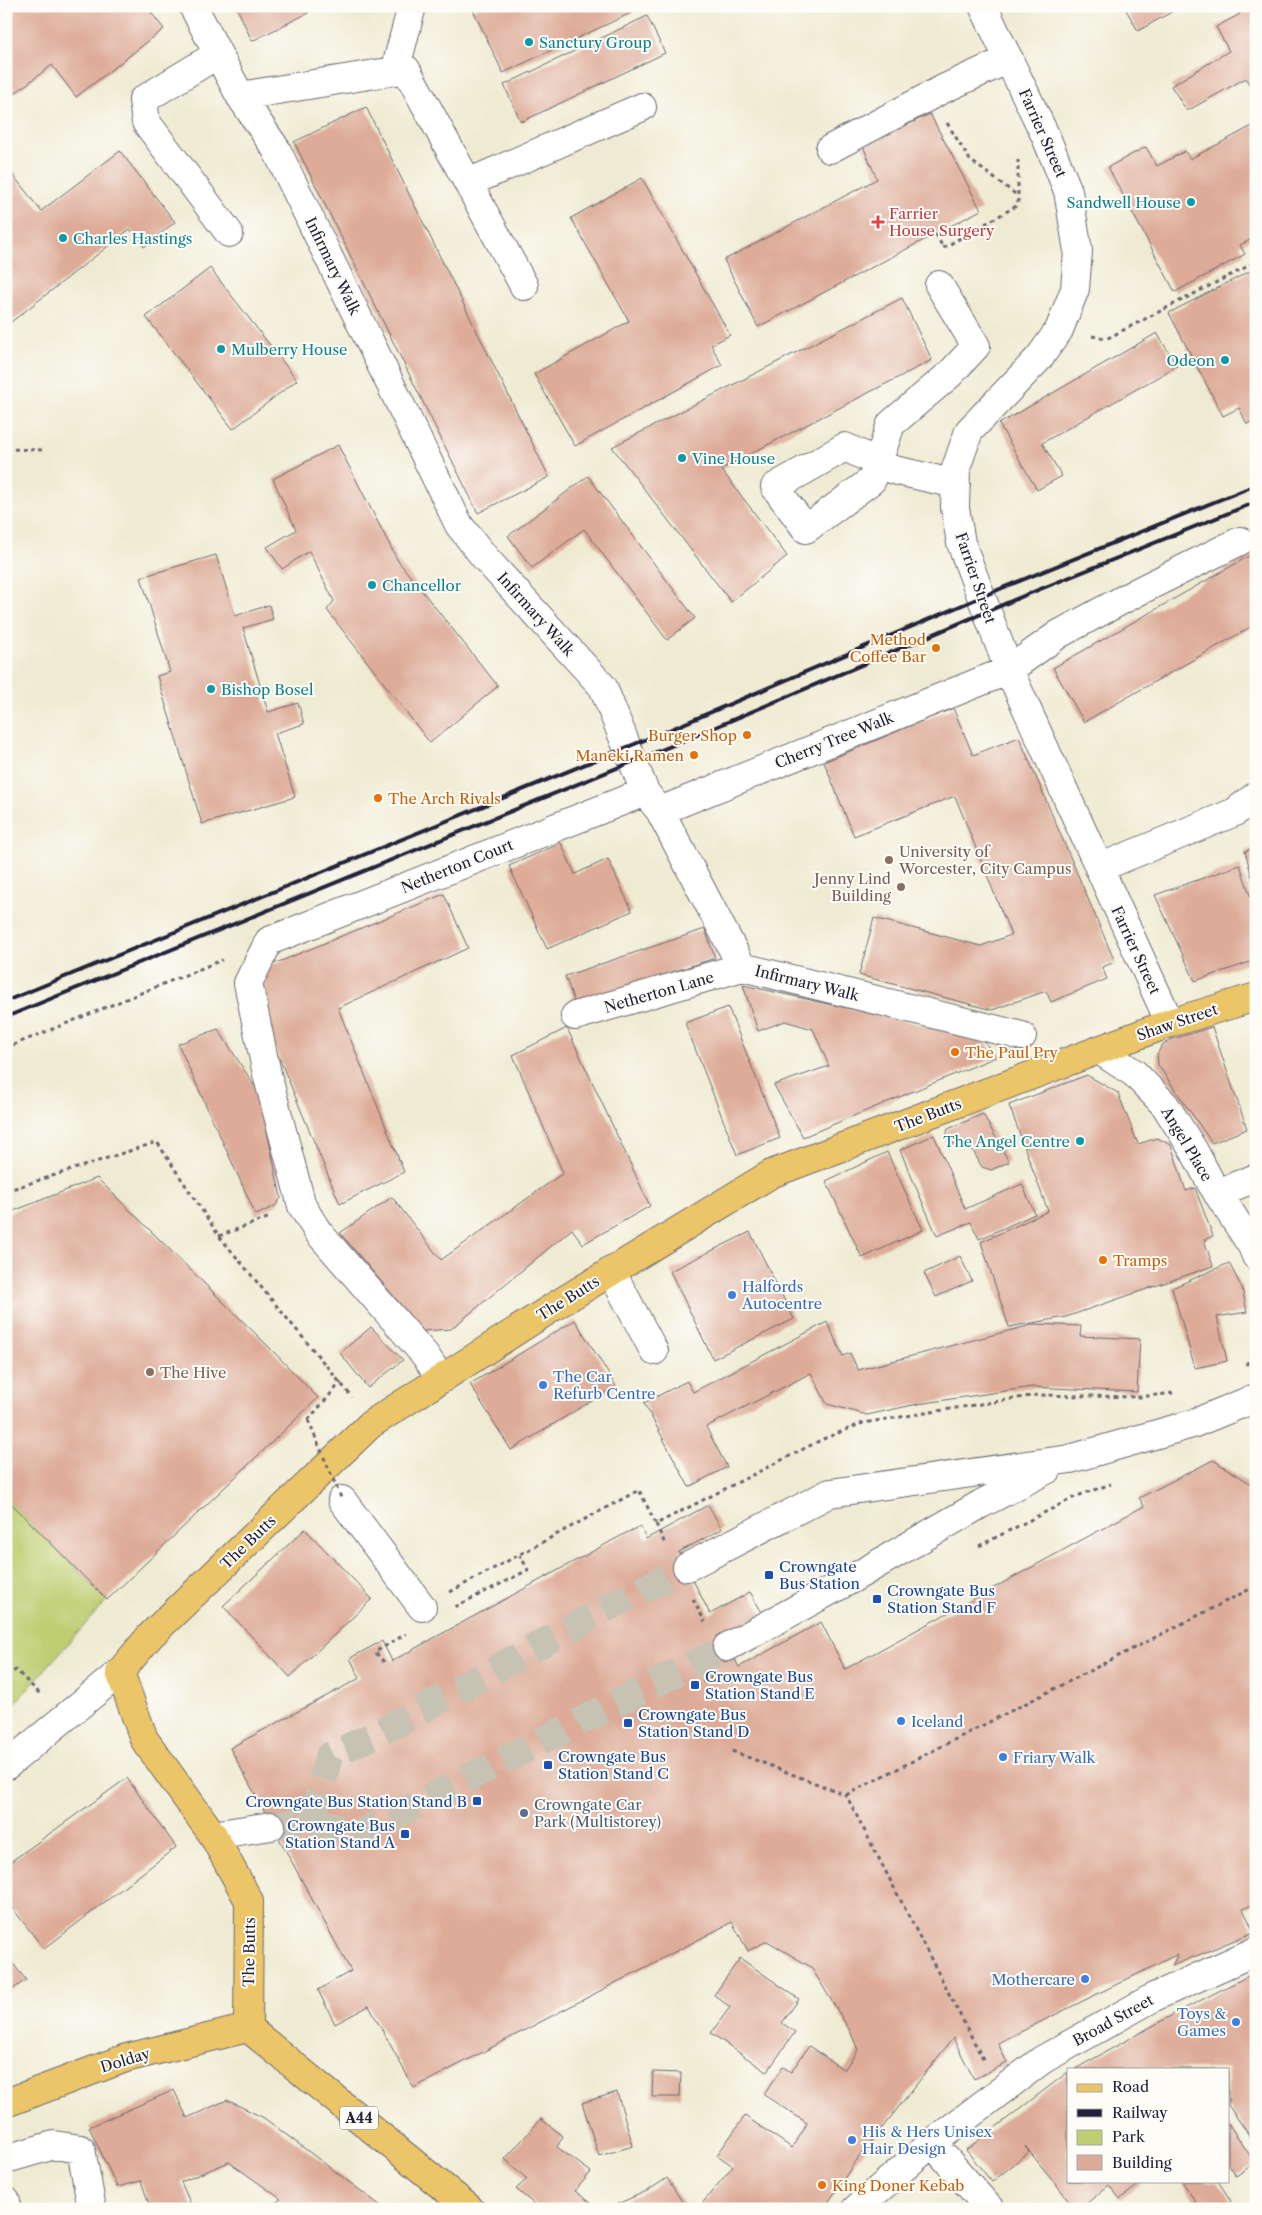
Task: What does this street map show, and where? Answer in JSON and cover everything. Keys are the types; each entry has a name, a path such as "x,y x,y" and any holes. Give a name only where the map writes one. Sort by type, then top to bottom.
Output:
{"main road":[{"name":"Shaw Street","path":"1099,1050 1170,1023 1256,996"},
{"name":"The Butts","path":"248,2028 249,1901 213,1836 144,1739 120,1672 150,1636 371,1424 611,1271 771,1174 1099,1050"},
{"name":"Dolday","path":"6,2103 126,2058 248,2028"},
{"name":"A44","path":"248,2028 470,2209"}],"street":[{"name":"Infirmary Walk","path":"192,6 240,96 276,149 459,525 486,559 603,687 653,801 742,967 1022,1036"},
{"path":"395,71 412,6"},
{"name":"Farrier Street","path":"983,6 1046,137 1068,191 1078,251 1075,289 1059,330 1039,358 969,431 956,468 955,508 961,543 1009,670 1170,1023"},
{"path":"218,54 142,100 146,122 229,233"},
{"path":"830,149 943,89 1009,59"},
{"path":"240,96 406,69 524,286"},
{"path":"468,183 642,107"},
{"path":"939,285 976,346 950,374 891,424 879,463 894,470 956,484"},
{"name":"Cherry Tree Walk","path":"653,801 1009,670 1059,634 1139,591 1240,541"},
{"path":"1099,868 1235,812 1256,796"},
{"name":"Netherton Court","path":"269,940 653,801"},
{"path":"269,940 248,983 268,1074 302,1206 318,1232 425,1355 441,1379"},
{"name":"Netherton Lane","path":"575,1016 742,967"},
{"name":"Angel Place","path":"1099,1050 1134,1073 1165,1105 1194,1151 1217,1193 1252,1246 1256,1256"},
{"path":"1217,1193 1256,1178"},
{"path":"611,1271 654,1351"},
{"path":"688,1579 830,1493 1070,1459 1192,1424 1256,1398"},
{"path":"727,1647 850,1580 981,1504 1070,1459"},
{"path":"342,1500 422,1607"},
{"name":"The Butts","path":"6,1766 120,1672"},
{"path":"213,1836 271,1826"},
{"name":"Broad Street","path":"856,2209 932,2143 1042,2060 1154,1996 1256,1952"},
{"path":"932,2143 990,2209"},
{"path":"6,2159 54,2145 81,2149 92,2209"},
{"path":"6,2201 7,2209"}],"path":[{"path":"943,116 970,160 1018,196"},
{"path":"936,234 943,248 1018,205 1018,157"},
{"path":"1059,330 1106,339 1256,262"},
{"path":"6,449 43,450"},
{"path":"6,1048 269,940"},
{"path":"6,1191 157,1142 219,1236 342,1382 308,1420 342,1500"},
{"path":"219,1236 274,1216"},
{"path":"1256,1316 1254,1316 1256,1323"},
{"path":"977,1547 1077,1496 1113,1484"},
{"path":"656,1524 667,1548"},
{"path":"503,1581 528,1570 520,1555"},
{"path":"688,1579 707,1626"},
{"path":"846,1796 1256,1586"},
{"path":"384,1662 375,1652 409,1632"},
{"path":"6,1675 16,1670 64,1719"},
{"path":"696,1685 720,1673"},
{"path":"732,1677 736,1685"},
{"path":"732,1751 846,1796 990,2071"}],"green space":[{"path":"6,1498 107,1600 7,1712 6,1711"}],"building":[{"path":"6,6 146,6 164,29 76,97 52,65 6,100"},
{"path":"236,6 306,6 308,13 252,41"},
{"name":"Sanctury Group","path":"481,6 646,6 503,73 473,10"},
{"path":"1124,6 1182,6 1138,31"},
{"path":"1236,6 1256,6 1256,98 1246,78 1187,111 1171,86 1229,51 1216,27 1240,14"},
{"path":"647,16 665,53 521,122 504,85"},
{"path":"366,107 549,477 478,513 294,142"},
{"name":"Farrier House Surgery","path":"930,114 981,210 758,327 724,260 877,179 863,146"},
{"name":"Sandwell House","path":"1256,124 1256,237 1240,245 1245,254 1175,292 1108,167 1146,147 1157,166 1185,151 1190,159"},
{"name":"Charles Hastings","path":"120,151 175,222 144,247 130,229 6,326 6,166 41,211"},
{"path":"642,178 730,335 711,345 722,365 575,446 534,374 629,321 571,218"},
{"name":"Mulberry House","path":"210,268 297,380 233,429 146,317"},
{"name":"Odeon","path":"1256,268 1256,419 1247,424 1239,408 1223,416 1169,313"},
{"name":"Vine House","path":"902,298 932,360 721,469 787,556 731,602 612,447"},
{"path":"1157,333 1177,366 1042,443 1062,476 1037,490 999,424"},
{"name":"Chancellor","path":"338,445 398,561 498,686 430,743 327,610 334,601 309,551 282,569 267,547 296,530 273,479"},
{"path":"588,476 695,618 667,640 584,529 532,568 508,536"},
{"path":"1256,552 1256,624 1084,722 1053,668"},
{"name":"Bishop Bosel","path":"216,555 235,616 269,605 273,619 243,628 268,712 298,703 304,724 275,733 295,797 202,824 157,676 170,672 141,577"},
{"path":"953,708 973,755 1019,737 1115,962 1102,967 1107,979 1051,1002 1046,991 992,1010 859,975 874,918 981,946 1011,935 955,796 854,836 824,762"},
{"path":"561,843 575,874 608,859 632,911 547,949 509,866"},
{"path":"1256,848 1256,889 1255,889 1245,851"},
{"path":"1240,865 1256,913 1256,960 1195,981 1155,895"},
{"path":"444,894 468,948 338,1008 404,1172 340,1204 253,995 259,970"},
{"path":"705,929 715,958 575,1004 565,976"},
{"path":"743,985 982,1038 996,1057 803,1137 774,1085 829,1066 813,1029 785,1021 758,1031"},
{"path":"728,1007 780,1138 737,1155 685,1023"},
{"path":"1212,1027 1247,1129 1212,1143 1158,1065 1157,1054 1163,1044 1173,1039"},
{"path":"567,1028 650,1206 583,1244 572,1229 451,1329 423,1331 340,1233 392,1197 441,1260 563,1173 513,1055"},
{"path":"218,1029 259,1093 281,1198 275,1206 256,1215 178,1044"},
{"path":"1087,1075 1118,1093 1138,1144 1157,1138 1171,1145 1186,1191 1195,1188 1213,1236 1204,1240 1213,1266 1066,1317 1009,1327 981,1242 1048,1211 1009,1105"},
{"path":"983,1114 1009,1162 991,1170 982,1167 967,1140 949,1145 946,1137 948,1129"},
{"path":"934,1135 965,1209 1022,1184 1035,1214 979,1239 971,1222 937,1236 900,1150"},
{"path":"887,1152 923,1230 862,1258 826,1181"},
{"name":"The Hive","path":"97,1178 269,1347 318,1398 107,1600 6,1498 6,1214"},
{"name":"Halfords Autocentre","path":"750,1232 794,1319 713,1359 670,1271"},
{"path":"960,1256 972,1281 936,1297 924,1273"},
{"path":"1229,1263 1242,1288 1247,1312 1217,1317 1227,1361 1195,1368 1172,1288"},
{"name":"The Car Refurb Centre","path":"575,1320 616,1386 511,1450 470,1384"},
{"path":"827,1322 843,1356 850,1353 858,1370 1035,1324 1081,1326 1080,1336 1140,1339 1137,1392 1032,1387 918,1404 867,1415 827,1404 811,1373 706,1427 727,1467 689,1487 644,1403 687,1381 693,1392"},
{"path":"371,1327 403,1360 368,1388 340,1353"},
{"path":"1213,1460 1256,1487 1256,1903 1243,1909 1254,1932 1172,1966 1178,1954 998,2043 1007,2063 974,2079 953,2038 853,2165 824,2209 702,2209 700,2206 733,2166 717,2155 745,2116 792,2148 803,2131 807,2123 764,2095 783,2067 791,2072 809,2046 844,2070 858,2050 850,2031 811,1967 767,1941 748,1951 732,1922 414,2088 369,2006 335,2024 318,1990 351,1971 230,1748 360,1678 350,1658 382,1641 392,1661 628,1532 641,1527 646,1539 708,1505 722,1529 679,1552 710,1614 750,1592 764,1616 723,1637 739,1667 821,1622 845,1669 1144,1506 1139,1498"},
{"path":"305,1529 372,1599 290,1677 223,1606"},
{"path":"127,1778 176,1847 44,1949 6,1900 6,1865"},
{"path":"6,1955 26,1980 6,1994"},
{"path":"740,1958 799,1999 782,2023 795,2032 767,2072 711,2033 730,2007 714,1995"},
{"path":"1256,1972 1256,2145 1230,2108 1230,2068 1077,2068 1174,2014"},
{"path":"653,2072 681,2073 680,2097 652,2097"},
{"path":"1067,2073 1067,2182 1143,2182 1120,2199 1109,2185 1080,2209 1076,2209 1025,2146 1029,2152 992,2182 966,2150"},
{"path":"174,2090 187,2118 227,2100 264,2118 385,2209 272,2209 269,2207 281,2199 229,2162 181,2182 193,2209 151,2209 141,2181 117,2187 89,2127"},
{"path":"617,2092 633,2146 599,2156 582,2103"},
{"path":"541,2119 563,2136 557,2147 591,2172 575,2191 599,2209 540,2209 516,2189 527,2179 505,2159"},
{"path":"1230,2126 1255,2163 1236,2176 1230,2168"},
{"path":"667,2178 687,2209 612,2209 613,2206 649,2190"},
{"path":"1183,2182 1219,2182 1231,2201 1219,2209 1200,2209"}],"tunnel":[{"path":"312,1820 329,1756 379,1733 618,1602 687,1567"},
{"path":"271,1826 312,1820 358,1834 727,1647"}],"railway":[{"path":"6,1001 669,730 1007,586 1256,485"},
{"path":"6,1017 671,746 1028,594 1256,502"}],"place":[{"name":"Sanctury Group","path":"529,42"},
{"name":"Sandwell House","path":"1191,202"},
{"name":"Farrier House Surgery","path":"878,222"},
{"name":"Charles Hastings","path":"63,238"},
{"name":"Mulberry House","path":"221,349"},
{"name":"Odeon","path":"1225,360"},
{"name":"Vine House","path":"682,458"},
{"name":"Chancellor","path":"372,585"},
{"name":"Method Coffee Bar","path":"936,648"},
{"name":"Bishop Bosel","path":"211,689"},
{"name":"Burger Shop","path":"747,735"},
{"name":"Maneki Ramen","path":"694,755"},
{"name":"The Arch Rivals","path":"378,798"},
{"name":"University of Worcester, City Campus","path":"889,860"},
{"name":"Jenny Lind Building","path":"901,887"},
{"name":"The Paul Pry","path":"955,1052"},
{"name":"The Angel Centre","path":"1080,1141"},
{"name":"Tramps","path":"1103,1260"},
{"name":"Halfords Autocentre","path":"732,1295"},
{"name":"The Hive","path":"150,1372"},
{"name":"The Car Refurb Centre","path":"543,1385"},
{"name":"Crowngate Bus Station","path":"769,1575"},
{"name":"Crowngate Bus Station Stand F","path":"877,1599"},
{"name":"Crowngate Bus Station Stand E","path":"695,1685"},
{"name":"Iceland","path":"901,1721"},
{"name":"Crowngate Bus Station Stand D","path":"628,1723"},
{"name":"Friary Walk","path":"1003,1757"},
{"name":"Crowngate Bus Station Stand C","path":"548,1765"},
{"name":"Crowngate Bus Station Stand B","path":"477,1801"},
{"name":"Crowngate Car Park (Multistorey)","path":"524,1813"},
{"name":"Crowngate Bus Station Stand A","path":"405,1834"},
{"name":"Mothercare","path":"1085,1979"},
{"name":"Toys & Games","path":"1236,2022"},
{"name":"His & Hers Unisex Hair Design","path":"852,2140"},
{"name":"King Doner Kebab","path":"822,2185"}]}
